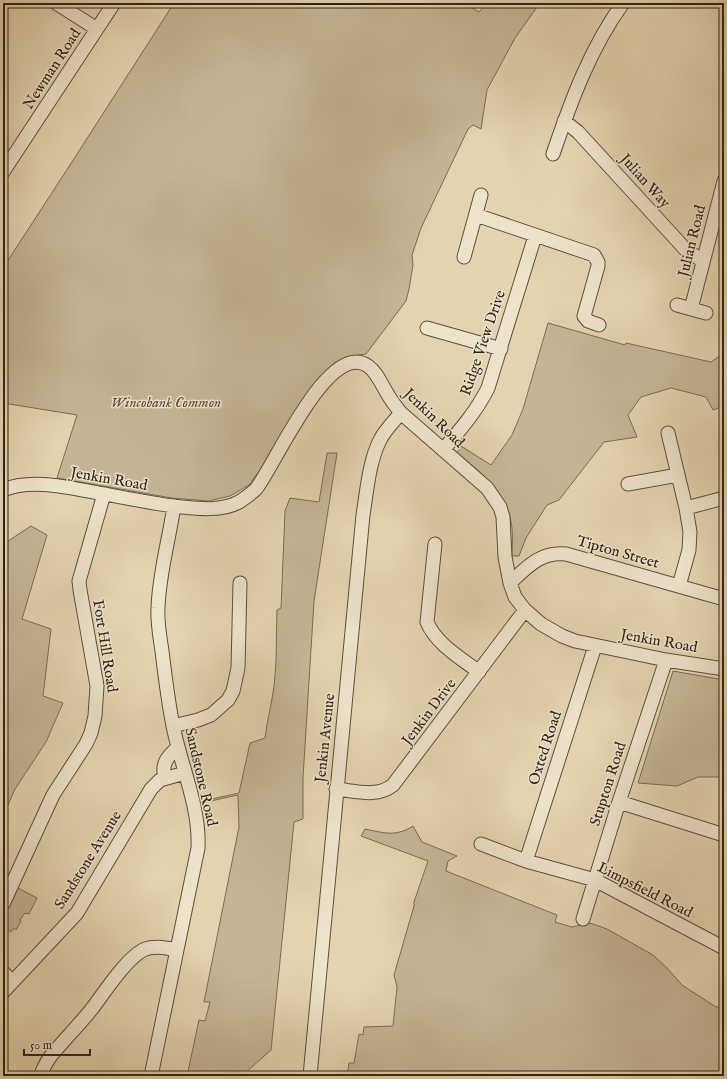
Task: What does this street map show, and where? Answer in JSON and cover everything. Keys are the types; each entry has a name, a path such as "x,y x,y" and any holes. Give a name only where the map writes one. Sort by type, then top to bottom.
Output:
{"street":[{"path":"56,3 97,29"},
{"name":"Newman Road","path":"3,172 114,3"},
{"path":"553,154 582,74 600,39 622,3"},
{"name":"Julian Way","path":"564,121 578,132 686,250 703,261"},
{"name":"Julian Road","path":"691,309 724,181"},
{"path":"464,257 481,195"},
{"path":"476,215 594,255 597,258 598,266 584,316 588,321 599,325"},
{"name":"Ridge View Drive","path":"443,450 472,416 488,388 535,236"},
{"path":"677,305 706,313"},
{"path":"428,328 501,349"},
{"name":"Jenkin Road","path":"3,490 19,484 32,484 67,487 174,506 212,509 227,506 238,502 255,490 292,427 312,398 335,371 344,364 360,362 368,366 375,373 390,399 401,413 487,488 500,507 503,517 505,557 510,583 515,597 525,610 541,624 562,636 595,646 666,660 724,669"},
{"name":"Jenkin Avenue","path":"310,1076 363,515 368,482 376,452 381,439 401,413"},
{"path":"668,433 686,508 690,541 679,586"},
{"path":"628,484 678,475"},
{"name":"Fort Hill Road","path":"3,904 53,795 86,744 96,716 97,686 79,581 104,494"},
{"path":"686,508 724,498"},
{"name":"Sandstone Road","path":"151,1076 198,843 198,828 173,726 165,680 158,611 159,593 174,506"},
{"path":"435,544 427,622 432,631 443,643 479,672"},
{"name":"Tipton Street","path":"510,583 530,564 543,557 558,553 724,599"},
{"path":"173,726 211,715 228,700 233,691 238,668 240,584"},
{"name":"Jenkin Drive","path":"336,789 377,793 384,791 393,785 525,610"},
{"name":"Oxted Road","path":"526,860 595,646"},
{"name":"Stupton Road","path":"583,919 619,802 666,660"},
{"path":"165,778 163,771 164,763 178,747"},
{"name":"Sandstone Avenue","path":"3,992 77,914 148,793 160,780 185,773"},
{"path":"619,802 724,835"},
{"name":"Limpsfield Road","path":"481,844 526,860 595,880 724,948"},
{"path":"41,1076 42,1070 51,1056 90,1011 120,973 138,954 153,947 177,950"},
{"path":"3,972 12,982"}],"green space":[{"name":"Wincobank Common","path":"174,3 464,3 479,12 487,3 540,3 515,38 487,90 481,129 473,125 468,129 421,228 412,255 413,265 406,301 366,354 346,357 336,363 306,399 266,462 249,485 230,496 209,501 172,498 57,478 77,415 3,403 3,268"},
{"path":"548,323 625,345 626,343 711,362 724,353 724,406 713,410 706,397 671,388 641,397 628,415 637,437 604,442 559,500 547,505 526,538 519,556 512,556 512,528 510,516 500,494 485,477 457,453 461,446 491,465 512,435 523,409"},
{"path":"327,453 337,453 314,601 303,778 303,819 294,822 271,1050 245,1073 239,1076 187,1076 199,1020 205,1021 210,1002 204,1002 239,827 238,795 202,803 202,801 239,793 250,743 265,738 275,677 277,610 281,608 285,511 290,498 319,502"},
{"path":"31,526 47,535 22,619 51,629 43,696 63,703 46,742 15,789 3,816 3,534 8,541"},
{"path":"673,671 724,680 724,777 698,777 677,786 638,783"},
{"path":"413,826 422,842 457,856 448,861 446,871 557,915 555,922 572,927 590,923 607,929 653,955 682,985 716,1007 724,1007 724,1076 347,1076 349,1063 354,1063 359,1034 363,1035 364,1027 393,1026 397,987 394,975 414,902 428,861 361,836 365,829 384,833 395,833 401,832"},
{"path":"16,887 37,898 29,914 25,913 16,930 14,928 11,932 3,925 3,915"}]}
